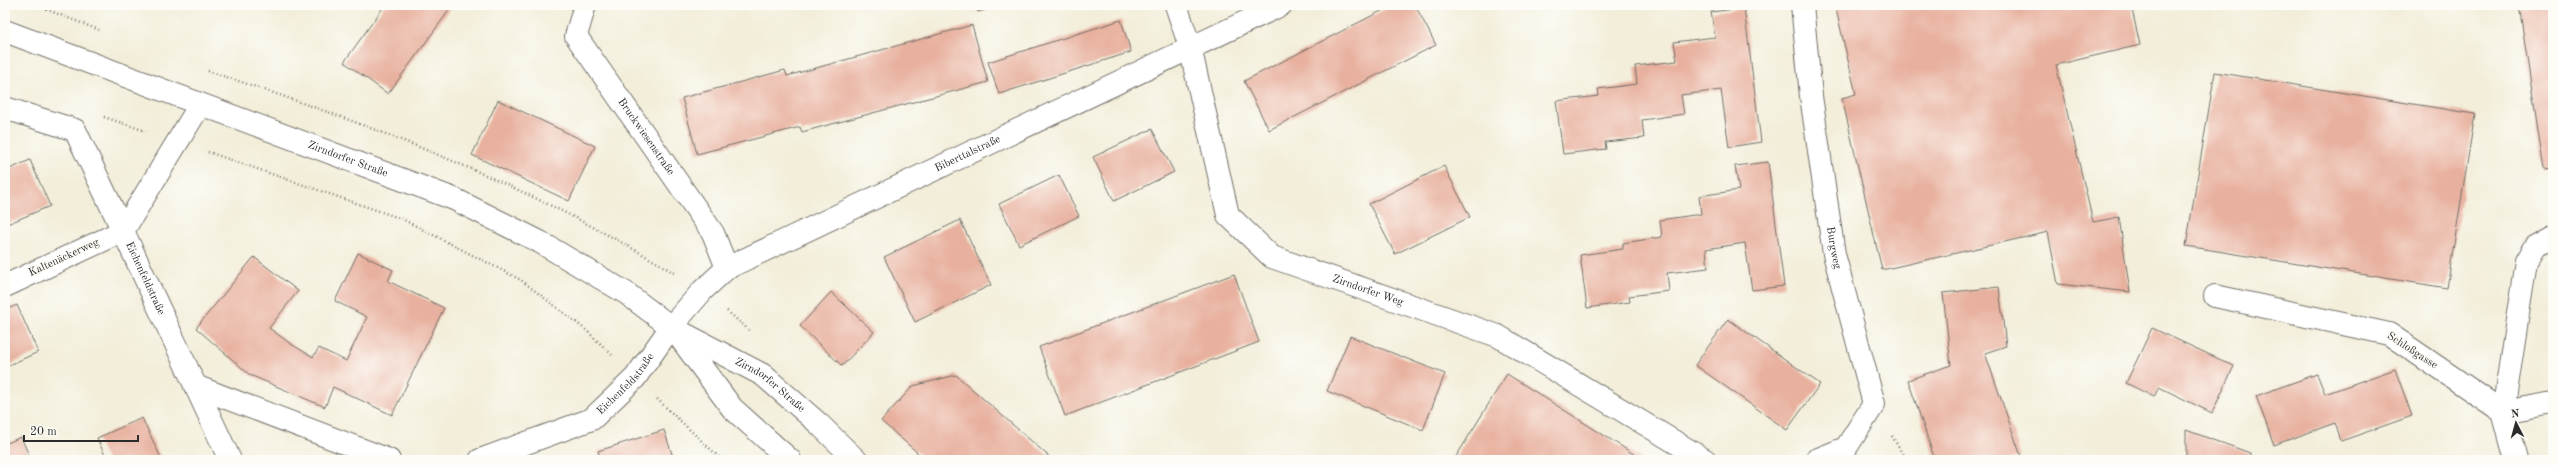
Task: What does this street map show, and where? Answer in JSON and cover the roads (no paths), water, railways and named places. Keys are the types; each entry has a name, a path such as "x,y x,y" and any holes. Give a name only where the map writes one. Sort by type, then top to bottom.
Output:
{"street":[{"name":"Bruckwiesenstraße","path":"585,5 576,36 713,233 727,268"},
{"name":"Zirndorfer Weg","path":"1176,5 1190,47 1228,215 1272,256 1498,336 1705,460"},
{"name":"Biberttalstraße","path":"671,327 702,290 727,268 1281,5"},
{"name":"Burgweg","path":"1802,5 1811,96 1834,254 1874,404 1846,448 1816,460"},
{"name":"Zirndorfer Straße","path":"5,31 454,199 540,242 626,292 671,327 763,375 856,460"},
{"name":"Eichenfeldstraße","path":"200,105 123,231 230,460"},
{"path":"5,108 75,130 123,231"},
{"name":"Kaltenäckerweg","path":"5,286 123,231"},
{"path":"2516,460 2503,412 2526,262 2535,246 2553,236"},
{"name":"Schloßgasse","path":"2215,296 2389,334 2503,412"},
{"name":"Zirndorfer Straße","path":"671,327 732,408 790,460"},
{"name":"Eichenfeldstraße","path":"480,460 592,419 635,378 671,327"},
{"path":"195,386 389,460"},
{"path":"2503,412 2553,403"}]}
